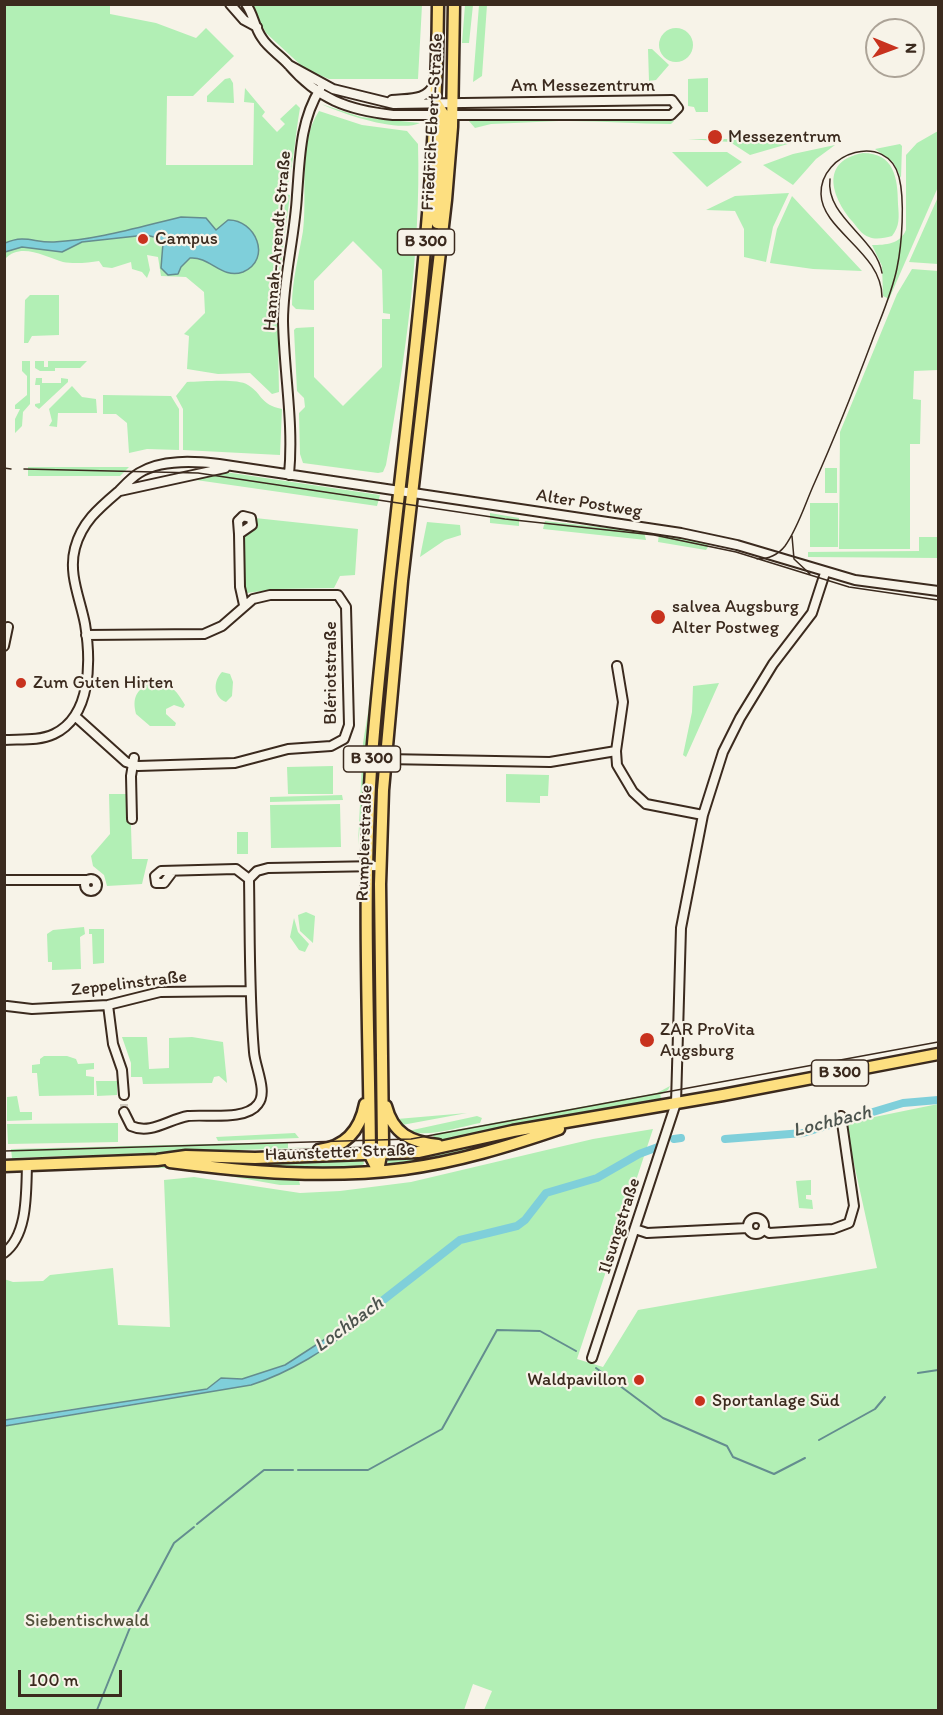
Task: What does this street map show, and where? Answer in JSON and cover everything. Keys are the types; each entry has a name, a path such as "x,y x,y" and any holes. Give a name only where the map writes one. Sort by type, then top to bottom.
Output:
{"main road":[{"name":"Friedrich-Ebert-Straße","path":"438,4 436,103 444,115"},
{"name":"Friedrich-Ebert-Straße","path":"399,492 426,242 444,115 453,102 454,4"},
{"name":"B 300","path":"412,492 438,259 437,210 444,115"},
{"name":"Rumplerstraße","path":"378,1171 370,1155 366,866 374,731 399,492"},
{"name":"Rumplerstraße","path":"378,1171 382,1154 380,866 385,759 412,492"},
{"name":"Haunstetter Straße","path":"4,1166 157,1160 186,1156 370,1155 418,1152 513,1131 939,1054"},
{"name":"Rumplerstraße","path":"280,1156 331,1149 348,1138 362,1119 370,1080"},
{"name":"Rumplerstraße","path":"382,1088 389,1119 394,1127 411,1139 447,1146"},
{"name":"Haunstetter Straße","path":"157,1160 276,1174 378,1171 430,1165 505,1147 591,1118"}],"street":[{"path":"230,4 244,20 257,27"},
{"path":"246,4 253,14 262,38 289,65 302,82 318,93 338,103 377,113 444,115"},
{"path":"289,65 323,84 373,100 421,98 430,91 438,68"},
{"name":"Hannah-Arendt-Straße","path":"289,476 292,434 283,318 298,193 298,158 304,130 323,84"},
{"name":"Am Messezentrum","path":"373,100 394,104 672,100 678,108 671,115 444,115"},
{"name":"Alter Postweg","path":"119,491 137,474 156,466 191,462 412,492 710,538 825,573 887,586 939,591"},
{"name":"Alter Postweg","path":"119,491 231,467"},
{"path":"4,740 35,739 53,735 76,717 85,692 86,635 73,576 75,549 82,530 93,513 119,491"},
{"path":"239,534 240,587 244,605"},
{"name":"Ilsungstraße","path":"592,1359 676,1103 681,928 703,815 723,753 740,718 773,664 812,613 825,573"},
{"name":"Blériotstraße","path":"86,635 204,634 222,626 244,605 270,595 330,594 344,600 349,725 344,739 331,746 288,748 235,763 138,766 133,761"},
{"path":"4,646 8,627"},
{"path":"617,666 623,712 616,751 620,771 638,799 646,804 703,815"},
{"path":"76,717 133,761 132,819"},
{"path":"385,759 550,762 616,751"},
{"path":"124,1112 132,1126 146,1129 185,1117 239,1114 258,1106 262,1094 254,1055 250,991 249,879 257,871 268,868 380,866"},
{"path":"173,871 236,869 249,879"},
{"path":"4,880 87,880"},
{"name":"Zeppelinstraße","path":"6,1008 108,1005 160,992 250,991"},
{"path":"5,997 6,1008"},
{"path":"108,1005 113,1044 122,1070 124,1095"},
{"path":"635,1229 647,1233 748,1228 753,1233 763,1230 780,1233 833,1229 849,1223 854,1206 841,1119"},
{"path":"4,1254 15,1241 22,1223 27,1165"},
{"path":"748,1228 750,1220 757,1218 763,1222 763,1230"}],"green space":[{"path":"5,5 110,5 110,14 156,23 196,38 206,28 234,56 193,96 167,96 166,165 253,165 254,103 244,102 245,88 265,112 262,116 277,132 285,124 280,119 296,104 300,108 285,194 290,195 277,294 279,392 272,394 250,373 218,374 187,369 189,336 184,334 205,313 204,292 186,277 161,276 158,257 147,255 150,270 147,278 142,272 132,269 131,262 112,268 103,267 99,261 67,263 26,251 11,254 5,259"},
{"path":"248,5 422,5 418,79 329,79 305,69 266,33 254,10"},
{"path":"465,5 473,5 469,43 462,43"},
{"path":"479,5 487,5 482,76 473,82"},
{"path":"676,28 688,33 693,45 688,57 676,62 664,57 659,45 664,33"},
{"path":"648,49 652,49 669,65 656,80 649,81"},
{"path":"230,78 233,83 234,103 207,102 207,96 225,79"},
{"path":"708,78 708,112 696,112 694,107 688,106 688,79"},
{"path":"321,104 361,117 420,123 398,126 385,124 343,113"},
{"path":"319,111 362,125 407,131 418,144 417,225 410,305 386,465 383,472 378,473 303,463 300,454 299,413 305,407 304,398 297,391 294,330 314,327 314,377 343,406 382,367 382,319 390,319 390,314 383,313 382,270 353,241 314,281 314,310 296,309 292,305 294,277 303,231 308,139"},
{"path":"555,118 559,121 491,124 475,128 468,120"},
{"path":"569,118 674,121 671,124 646,124 569,121"},
{"path":"938,131 938,187 889,299 883,296 882,266 872,245 892,243 906,230 906,155 917,143"},
{"path":"688,139 805,139 750,155 730,142"},
{"path":"900,144 902,146 901,178 893,162 875,149"},
{"path":"835,145 816,159 793,185 763,165 793,154"},
{"path":"672,152 727,152 742,162 707,187"},
{"path":"863,153 882,157 888,162 895,176 899,217 898,225 892,236 874,238 864,234 845,211 835,191 835,171 840,163 849,157"},
{"path":"789,193 773,227 766,262 744,257 744,229 735,211 706,210 735,196"},
{"path":"792,196 862,271 813,269 770,263 777,229"},
{"path":"938,197 938,264 909,262"},
{"path":"912,269 938,271 938,370 914,371 913,399 921,400 920,444 910,444 910,549 839,549 840,432 897,294"},
{"path":"30,295 59,295 59,335 32,336 28,343 24,343 25,300"},
{"path":"22,361 30,361 30,404 23,412 22,426 15,433 15,419 20,409 15,409 15,405 27,395 27,376 22,371"},
{"path":"35,361 44,361 44,367 48,367 48,361 87,361 80,368 55,368 55,371 40,371 35,368"},
{"path":"36,378 42,378 42,383 61,383 61,378 68,379 68,382 39,409 35,406 40,403 40,385 35,385"},
{"path":"187,382 243,383 253,388 265,402 282,409 280,455 183,450 183,409 176,396"},
{"path":"72,386 82,397 96,399 97,413 58,413 57,427 49,426 52,421 49,409"},
{"path":"103,395 171,396 179,409 179,450 147,449 129,453 127,423 116,414 103,414"},
{"path":"28,467 129,467 120,476 28,476"},
{"path":"825,468 837,468 837,493 825,493"},
{"path":"225,472 380,495 377,506 196,480"},
{"path":"810,503 838,503 838,547 810,547"},
{"path":"490,513 519,518 519,526 490,523"},
{"path":"392,514 358,845 363,743 389,519"},
{"path":"400,515 402,515 389,637 377,844 371,844 376,759"},
{"path":"255,518 358,529 355,575 340,576 334,588 277,589 247,593 244,587 243,538 255,526"},
{"path":"545,521 644,532 646,540 543,529"},
{"path":"427,522 460,525 461,535 445,540 420,557"},
{"path":"659,534 707,542 708,547 706,550 658,542"},
{"path":"919,537 938,537 938,558 808,557 808,552 919,551"},
{"path":"222,672 230,674 233,682 232,696 226,702 219,696 216,688 217,680"},
{"path":"151,682 167,685 185,705 183,708 174,705 166,709 166,714 176,723 175,726 150,726 136,714 136,695"},
{"path":"719,683 686,757 683,755 692,712 693,686"},
{"path":"333,766 333,794 288,794 287,767"},
{"path":"506,774 549,775 548,796 540,796 540,803 506,802"},
{"path":"109,794 130,794 132,859 148,859 142,884 107,886 104,875 93,866 91,856 110,834"},
{"path":"342,795 343,800 270,802 270,797"},
{"path":"340,804 341,847 271,848 270,805"},
{"path":"237,832 248,832 248,854 237,854"},
{"path":"370,887 373,887 379,1139 374,1140"},
{"path":"306,912 315,916 313,943 300,931 298,915"},
{"path":"294,918 298,932 309,944 305,952 299,950 290,937"},
{"path":"84,927 85,934 80,937 81,969 52,970 52,962 48,962 47,934 53,930"},
{"path":"89,929 104,929 104,963 93,964 92,934 89,934"},
{"path":"122,1037 147,1037 149,1069 169,1068 169,1038 192,1037 223,1042 227,1083 219,1076 214,1077 212,1083 143,1084 142,1077 131,1077 131,1063"},
{"path":"44,1056 67,1056 76,1059 78,1064 94,1063 94,1069 86,1070 86,1076 94,1077 94,1095 39,1096 37,1073 32,1073 32,1065 40,1064 40,1059"},
{"path":"96,1081 117,1081 117,1095 97,1096"},
{"path":"670,1086 660,1095 662,1099 439,1141 434,1139 433,1134 657,1093"},
{"path":"17,1096 20,1112 32,1112 32,1120 7,1121 7,1097"},
{"name":"Siebentischwald","path":"938,1104 938,1710 484,1710 492,1691 473,1684 464,1710 5,1710 5,1426 147,1403 71,1409 5,1420 4,1279 13,1282 43,1281 50,1275 113,1268 118,1325 170,1327 164,1180 194,1177 300,1193 340,1191 411,1182 593,1139 653,1129 577,1359 603,1367 638,1310 877,1268 845,1123"},
{"path":"467,1113 402,1125 397,1119"},
{"path":"477,1116 482,1118 480,1123 454,1129 434,1133 408,1131"},
{"path":"118,1123 118,1142 8,1144 7,1124"},
{"path":"295,1133 299,1138 218,1141 216,1137"},
{"path":"508,1139 506,1142 424,1162 393,1166 387,1162 388,1158 432,1154"},
{"path":"288,1142 288,1148 326,1147 12,1158 11,1149"},
{"path":"363,1159 364,1164 360,1166 322,1167 268,1167 212,1162"},
{"path":"177,1166 267,1179 299,1180 300,1185 280,1185 195,1170 148,1167"},
{"path":"811,1180 811,1195 806,1195 806,1199 812,1200 813,1209 799,1208 796,1181"}],"water":[{"path":"181,217 206,218 216,230 228,220 238,221 253,233 259,250 257,258 252,266 236,274 222,271 204,260 190,258 178,274 168,275 161,268 163,243 158,238 146,235 82,242 62,252 22,247 5,252 5,243 12,240 54,242 86,239"},
{"path":"356,1319 359,1324 321,1351 281,1374 251,1385 5,1426 5,1420 207,1389 221,1378 242,1379 285,1365"}],"waterway":[{"name":"Lochbach","path":"725,1139 803,1133 903,1103 938,1100"},
{"name":"Lochbach","path":"674,1139 681,1138"},
{"name":"Lochbach","path":"350,1326 460,1240 517,1226 525,1220 546,1193 597,1178 639,1154 658,1147"},
{"path":"298,1470 368,1470 442,1429 497,1330 540,1331 576,1351"},
{"path":"596,1368 663,1418 727,1446 733,1457 774,1474 805,1458"},
{"path":"918,1373 938,1370"},
{"path":"819,1440 875,1409 885,1397"},
{"path":"197,1524 264,1470 293,1470"},
{"path":"97,1710 133,1620 174,1543 194,1527"}],"tunnel":[{"path":"124,1095 124,1112"}],"tram line":[{"path":"757,559 779,552 794,532 851,395 895,277 902,222 899,177 892,163 882,154 869,151 855,152 842,158 831,167 824,179 821,194 824,207 831,219 873,267 882,297"},
{"path":"830,179 835,205 871,248 882,273"},
{"path":"4,468 11,469"},
{"path":"24,469 198,473 505,519 654,535 736,552 849,587 938,600"},
{"path":"792,536 794,559 810,574"},
{"path":"4,1151 411,1139 938,1042"}],"place":[{"name":"Messezentrum","path":"715,137"},
{"name":"Campus","path":"143,239"},
{"name":"salvea Augsburg Alter Postweg","path":"658,617"},
{"name":"Zum Guten Hirten","path":"21,683"},
{"name":"ZAR ProVita Augsburg","path":"647,1040"},
{"name":"Waldpavillon","path":"639,1380"},
{"name":"Sportanlage Süd","path":"700,1401"}]}
